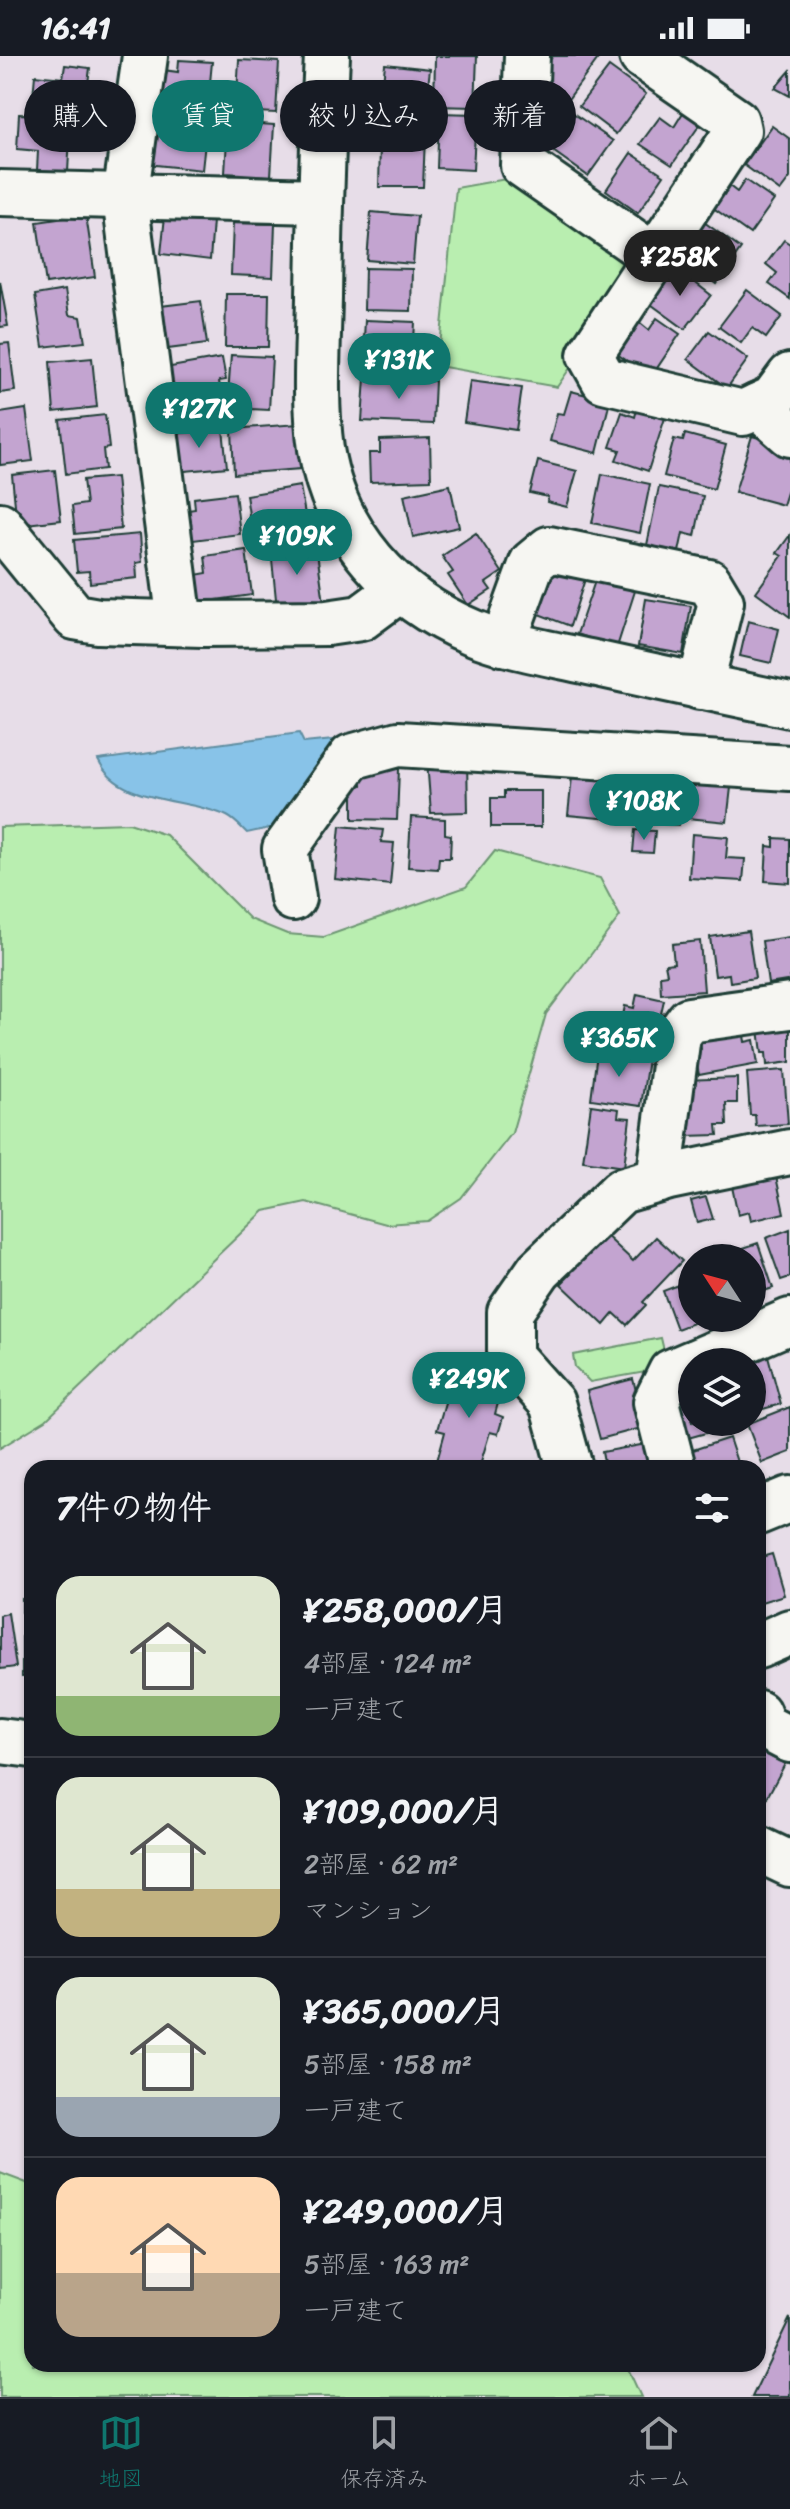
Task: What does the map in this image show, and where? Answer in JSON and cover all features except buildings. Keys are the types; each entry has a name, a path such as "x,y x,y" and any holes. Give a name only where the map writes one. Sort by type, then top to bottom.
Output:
{"street":[{"path":"145,56 125,198 180,623"},
{"path":"327,56 320,201 318,404 321,449 329,482 345,521 366,555 399,590 452,622 503,643 790,704"},
{"path":"527,56 523,165 654,256"},
{"path":"642,56 736,121 738,130 590,355 604,380 774,420 773,399 790,376"},
{"path":"0,193 320,201"},
{"path":"0,525 75,617 98,621 327,623 361,618 399,590"},
{"path":"503,643 532,563 549,549 709,582 721,602 700,687"},
{"path":"293,898 285,849 351,757 398,744 790,768"},
{"path":"659,1180 678,1035 689,1020 790,1006"},
{"path":"568,1460 552,1403 510,1356 510,1312 539,1270 621,1191 790,1152"},
{"path":"728,1348 790,1321"},
{"path":"671,1460 656,1402 671,1372 678,1369"},
{"path":"766,1509 790,1499"},
{"path":"766,1642 790,1632"},
{"path":"766,1728 790,1740"},
{"path":"0,1741 24,1744"},
{"path":"766,1853 790,1864"}],"green space":[{"path":"517,177 645,259 557,387 438,366 456,188"},
{"path":"129,823 166,835 250,919 287,934 324,937 466,887 495,851 600,878 620,916 546,1014 512,1133 461,1198 427,1221 386,1224 306,1202 264,1211 46,1420 0,1448 0,827"},
{"path":"661,1338 668,1368 590,1382 575,1367 573,1355"},
{"path":"0,2173 24,2182 24,2372 630,2372 641,2397 0,2397"}],"water":[{"path":"299,733 304,743 334,740 312,781 274,827 247,833 227,816 155,798 121,785 108,775 98,760"}]}
